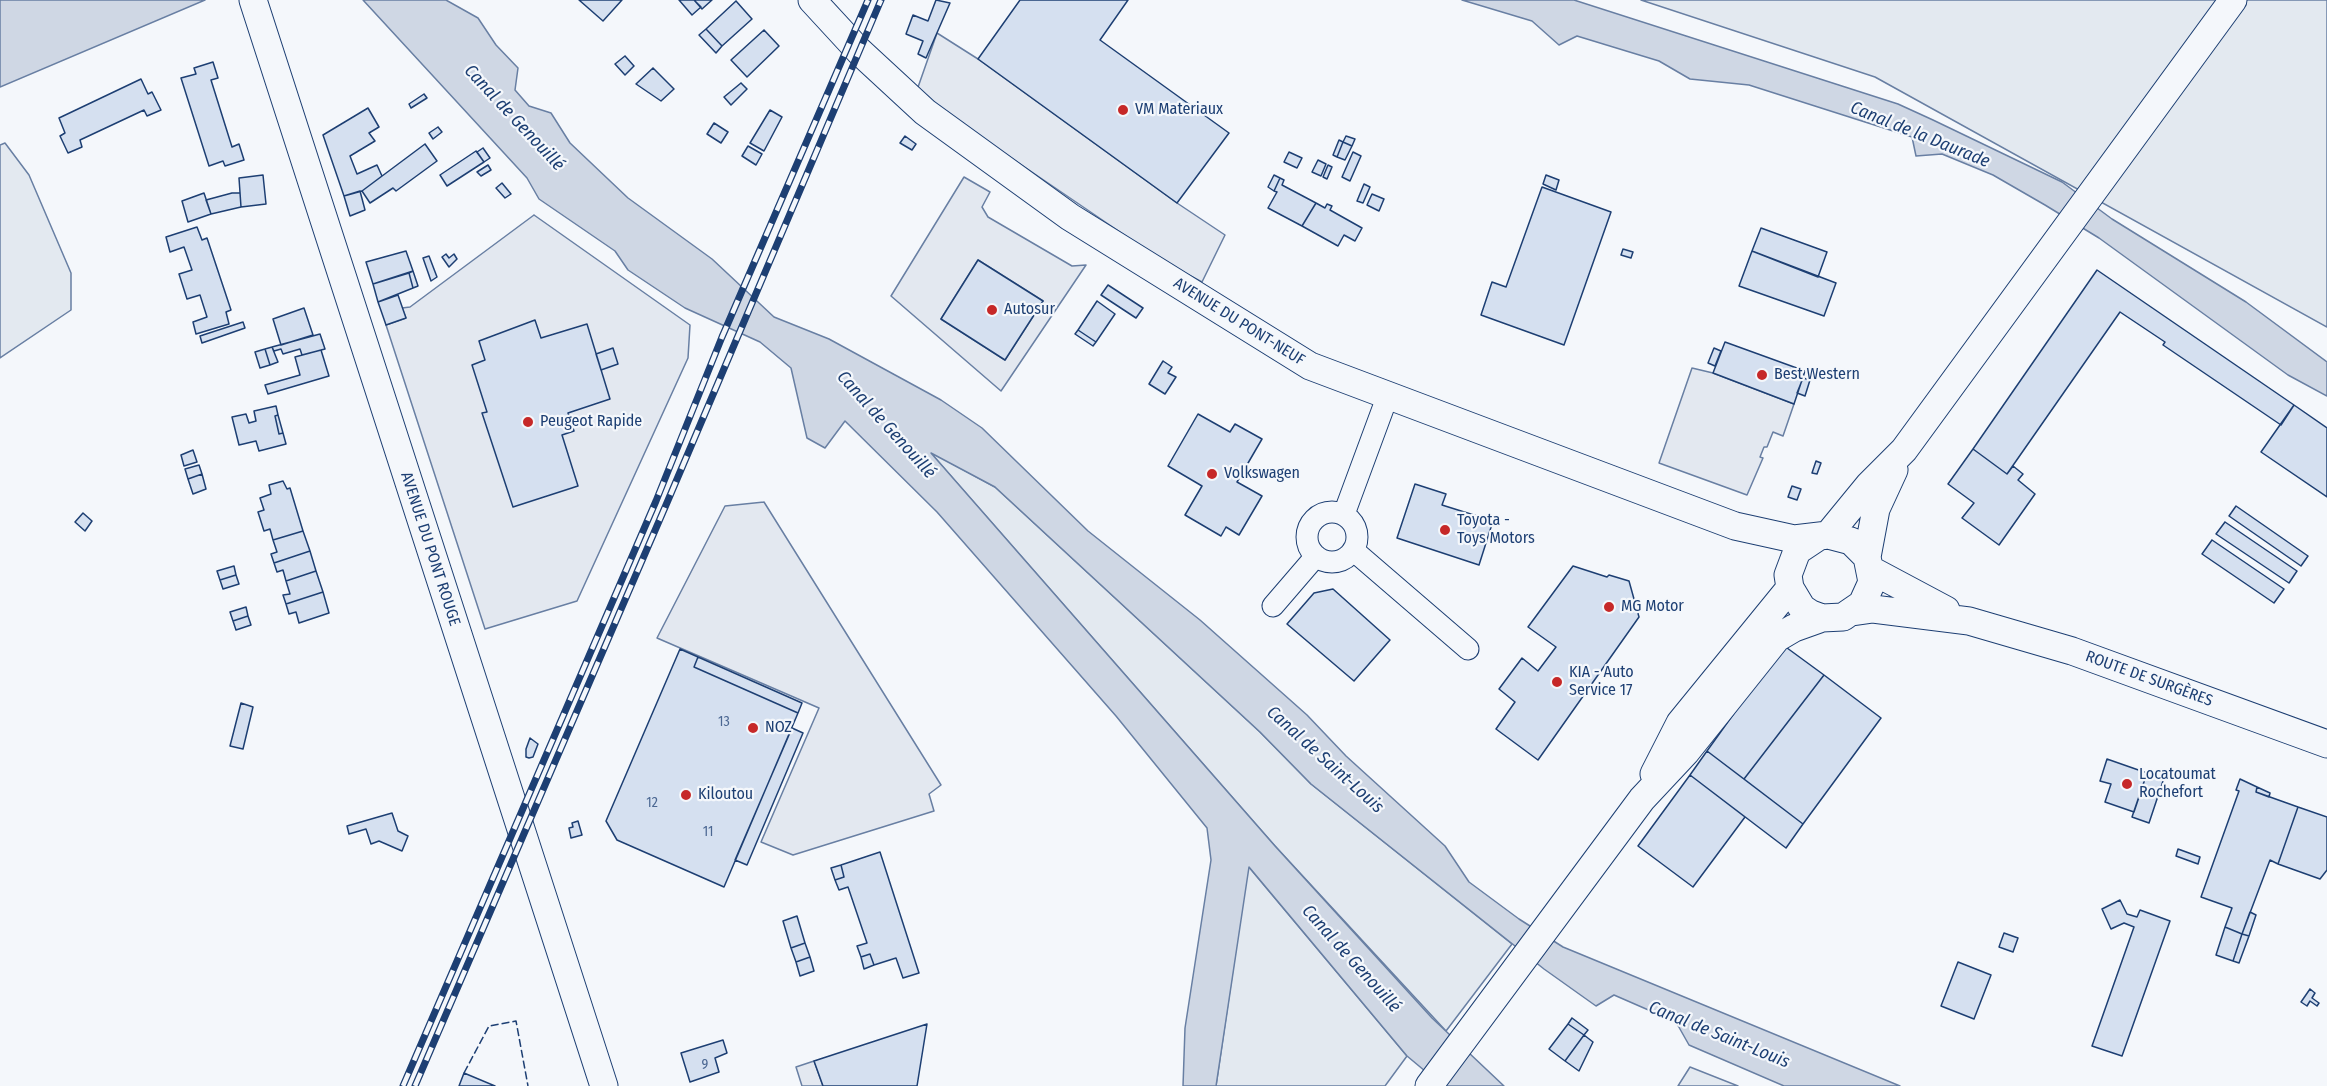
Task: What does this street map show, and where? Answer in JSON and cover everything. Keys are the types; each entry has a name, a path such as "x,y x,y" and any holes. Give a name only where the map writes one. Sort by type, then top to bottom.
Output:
{"main road":[{"name":"AVENUE DU PONT-NEUF","path":"812,0 859,51 925,112 1070,217 1310,366 1735,526"},
{"path":"1642,799 1680,723 1789,582 1797,551 1823,536 1904,450 2233,0"},
{"name":"AVENUE DU PONT ROUGE","path":"255,6 604,1086"},
{"path":"1852,612 1868,594 1869,563 1876,509 1904,450"},
{"path":"1735,526 1794,539 1823,536 1851,541 1869,563 1906,591 1969,621"},
{"path":"1735,526 1772,557 1789,582 1802,608 1822,618 1832,619 1852,612 1873,609 1969,621"},
{"path":"1430,1085 1642,799 1686,752 1777,638 1794,628 1822,618"},
{"name":"ROUTE DE SURGÈRES","path":"1969,621 2072,651 2327,744"}],"street":[{"path":"1344,514 1388,395"},
{"path":"1328,512 1344,514 1350,519 1357,534 1353,550 1340,560 1332,562 1316,556 1308,543 1307,534 1313,519 1328,512"},
{"path":"1353,550 1468,649"},
{"path":"1273,606 1316,556"}],"shaded area":[{"path":"1641,0 2327,0 2327,327 1875,77"},
{"path":"937,33 978,59 1225,235 1202,282 1164,262 929,102 917,90"},
{"path":"5,143 29,175 71,273 71,310 0,358 0,145"},
{"path":"964,177 990,192 982,207 988,217 1072,266 1086,265 1001,391 891,296","holes":["978,260 1043,301 1005,360 941,319"]},
{"path":"534,215 690,325 688,358 577,601 485,629 386,325 406,318 402,308 410,307"},
{"path":"1692,368 1713,373 1794,404 1783,436 1773,432 1767,447 1764,447 1760,457 1763,458 1747,495 1659,463"},
{"path":"929,451 995,487 1260,732 1311,784 1512,944 1446,1031 1275,846"},
{"path":"764,502 941,785 929,794 934,811 793,855 761,842 819,708 657,638 725,506"},
{"path":"1248,866 1407,1056 1385,1086 1216,1086"},
{"path":"814,1061 823,1086 802,1086 796,1067"},
{"path":"1690,1067 1738,1086 1678,1086"}],"water":[{"path":"0,0 205,0 0,87"},
{"path":"363,0 446,0 478,18 496,45 518,68 515,90 529,106 551,113 570,143 628,198 712,259 774,317 829,339 941,400 982,428 1088,531 1200,620 1307,715 1346,756 1445,846 1469,882 1519,919 1563,947 1900,1086 1784,1086 1689,1045 1676,1022 1614,995 1596,1006 1544,969 1311,784 1260,732 995,487 931,453 1275,846 1432,1018 1504,1086 1443,1086 1407,1056 1249,867 1216,1086 1183,1086 1185,1028 1211,860 1207,828 1116,716 937,512 845,421 825,448 807,438 791,368 760,342 685,308 628,270 615,251 539,199 527,178"},
{"name":"Canal de la Daurade","path":"1462,0 1574,0 1898,104 1933,120 2062,182 2112,219 2246,302 2327,362 2327,396 2288,375 2099,238 2045,205 1993,175 1942,154 1916,156 1912,137 1749,85 1690,79 1659,61 1577,36 1559,45 1532,21"}],"building":[{"path":"579,0 622,0 603,21"},
{"path":"679,0 694,0 701,7 692,15"},
{"path":"694,0 712,0 702,9"},
{"path":"936,0 950,3 926,58 918,54 923,41 906,34 913,15 928,21"},
{"name":"VM Materiaux","path":"1020,0 1128,0 1100,40 1229,133 1177,203 978,59"},
{"path":"736,1 752,19 722,46 706,29"},
{"path":"706,29 722,46 716,53 699,35"},
{"path":"764,30 779,46 747,77 731,60"},
{"path":"625,56 634,66 625,75 615,64"},
{"path":"213,62 218,78 211,80 232,147 239,144 244,160 225,166 223,161 209,166 181,78 196,74 194,68"},
{"path":"653,68 674,89 661,101 636,84"},
{"path":"141,79 148,94 152,92 161,110 147,116 144,110 80,140 82,147 68,153 60,136 65,133 59,118"},
{"path":"741,83 747,89 731,105 724,97"},
{"path":"424,94 427,98 411,108 409,104"},
{"path":"368,108 379,127 369,133 375,141 350,156 357,174 377,165 382,176 362,191 344,196 323,135"},
{"path":"770,110 782,117 764,151 750,143"},
{"path":"714,123 728,132 721,143 707,134"},
{"path":"438,127 442,132 433,139 429,133"},
{"path":"905,136 916,144 912,150 900,143"},
{"path":"1346,136 1355,139 1352,146 1343,142"},
{"path":"1339,140 1343,142 1337,157 1333,155"},
{"path":"1343,142 1352,146 1345,160 1337,157"},
{"path":"425,144 437,161 396,191 393,188 370,203 362,191"},
{"path":"748,146 762,154 756,165 742,156"},
{"path":"483,148 490,158 484,162 477,152"},
{"path":"476,151 484,162 447,186 440,175"},
{"path":"1289,152 1302,158 1297,168 1284,162"},
{"path":"1353,152 1361,156 1350,181 1342,177"},
{"path":"1318,160 1326,164 1321,176 1312,172"},
{"path":"488,165 491,170 481,176 477,172"},
{"path":"1328,165 1332,167 1327,179 1323,177"},
{"path":"263,175 266,204 241,207 239,178"},
{"path":"1274,175 1280,178 1274,191 1268,187"},
{"path":"1546,175 1559,180 1556,190 1543,184"},
{"path":"1280,178 1284,180 1282,185 1316,203 1302,226 1268,208 1277,192 1274,191"},
{"path":"502,183 511,194 505,198 496,188"},
{"path":"1364,184 1370,187 1363,203 1357,201"},
{"path":"1542,187 1611,212 1564,345 1481,315 1492,282 1506,287"},
{"path":"360,191 365,210 350,216 344,196"},
{"path":"204,193 211,214 188,222 182,201"},
{"path":"240,193 241,207 211,214 206,200"},
{"path":"1372,194 1384,199 1379,211 1367,205"},
{"path":"1316,203 1325,208 1327,204 1332,206 1330,210 1362,228 1355,241 1344,235 1338,246 1302,226"},
{"path":"197,227 202,240 207,238 231,310 226,312 229,324 196,334 193,322 207,317 200,295 187,299 179,274 192,270 184,247 170,252 166,237"},
{"path":"1761,228 1827,252 1818,277 1752,251"},
{"path":"1623,249 1633,252 1631,258 1621,255"},
{"path":"406,251 413,271 373,284 366,262"},
{"path":"1752,251 1836,283 1824,316 1739,286"},
{"path":"446,254 449,258 454,254 457,259 449,267 442,257"},
{"path":"429,256 437,277 431,281 423,258"},
{"name":"Autosur","path":"978,260 1043,301 1005,360 941,319"},
{"path":"2097,270 2294,405 2281,425 2163,345 2165,342 2120,312 2007,474 1973,449"},
{"path":"413,271 418,286 413,288 409,273"},
{"path":"409,273 413,288 378,302 373,284"},
{"path":"1108,285 1143,308 1136,318 1101,295"},
{"path":"398,295 406,318 386,325 378,302"},
{"path":"1097,301 1115,314 1096,342 1078,330"},
{"path":"304,308 313,335 281,345 273,319"},
{"name":"Peugeot Rapide","path":"535,320 541,338 587,324 610,399 568,413 574,431 562,435 578,486 513,507 482,413 487,412 472,365 485,360 479,341"},
{"path":"243,322 245,328 202,343 200,336"},
{"path":"1078,330 1096,342 1093,346 1075,334"},
{"path":"320,334 325,349 302,355 300,349 283,354 281,349 274,351 272,347"},
{"name":"Best Western","path":"1725,342 1805,371 1794,404 1713,373"},
{"path":"272,347 278,362 270,365 265,349"},
{"path":"613,348 618,364 601,370 596,354"},
{"path":"1714,348 1721,351 1715,366 1708,363"},
{"path":"265,349 270,365 260,368 255,352"},
{"path":"321,350 329,376 268,394 265,385 300,375 295,357"},
{"path":"1163,361 1172,367 1168,373 1176,377 1165,394 1149,384"},
{"path":"1803,378 1810,380 1805,396 1797,393"},
{"path":"2294,405 2327,428 2327,497 2261,452"},
{"path":"276,406 278,415 275,416 279,434 283,433 286,444 259,451 256,441 239,445 232,417 246,414 249,423 256,421 254,411"},
{"name":"Volkswagen","path":"1198,414 1230,432 1235,424 1262,439 1237,482 1262,496 1239,535 1226,527 1221,536 1185,515 1202,486 1168,466"},
{"path":"278,415 283,433 279,434 275,416"},
{"path":"1973,449 2007,474 2013,466 2023,474 2018,480 2035,494 1999,545 1962,518 1974,503 1948,484"},
{"path":"193,450 197,462 184,466 181,455"},
{"path":"1816,461 1821,463 1817,474 1812,473"},
{"path":"199,465 202,474 188,479 185,469"},
{"path":"202,474 206,489 193,494 188,479"},
{"path":"283,481 287,489 290,488 303,531 273,540 270,529 264,531 258,512 264,510 260,498 271,494 269,485"},
{"name":"Toyota - Toys Motors","path":"1415,484 1446,494 1442,505 1493,521 1479,565 1397,538"},
{"path":"1792,486 1801,489 1797,500 1788,497"},
{"path":"2236,506 2308,556 2301,566 2229,516"},
{"path":"83,513 92,521 85,531 75,522"},
{"path":"2225,522 2297,571 2289,583 2216,534"},
{"path":"303,531 310,551 274,563 271,554 277,552 273,540"},
{"path":"2212,540 2284,589 2274,603 2202,554"},
{"path":"310,551 316,571 286,581 283,570 277,572 274,563"},
{"path":"234,566 236,575 220,580 217,571"},
{"path":"1573,566 1607,577 1609,575 1629,581 1639,617 1538,760 1496,729 1515,702 1499,689 1522,658 1538,671 1556,647 1528,627"},
{"path":"316,571 323,592 286,604 283,595 290,594 286,581"},
{"path":"236,575 239,584 223,589 220,580"},
{"path":"1333,589 1390,640 1354,681 1287,624 1314,593"},
{"path":"323,592 329,613 299,623 296,612 289,614 286,604"},
{"path":"246,607 248,616 233,621 230,612"},
{"path":"248,616 251,625 236,630 233,621"},
{"path":"1783,645 1824,675 1744,779 1707,751"},
{"path":"680,649 698,657 694,667 798,713 724,887 617,840 606,821"},
{"path":"698,657 802,703 798,713 694,667"},
{"path":"1824,675 1881,718 1803,824 1744,779"},
{"path":"241,703 253,707 243,749 230,746"},
{"path":"792,728 803,733 747,865 735,860"},
{"path":"530,738 538,744 533,757 529,758 526,757 526,749"},
{"path":"1707,751 1803,824 1786,848 1690,775"},
{"path":"2107,759 2147,773 2134,812 2105,802 2111,784 2100,781"},
{"path":"2147,773 2164,778 2149,823 2132,817"},
{"path":"1690,775 1745,817 1693,887 1638,846"},
{"path":"2240,779 2257,787 2256,792 2298,807 2278,864 2270,860 2242,934 2225,927 2232,908 2201,897 2239,791 2236,790"},
{"path":"2257,787 2270,793 2269,797 2256,792"},
{"path":"2298,807 2327,817 2327,870 2320,879 2278,864"},
{"path":"392,813 398,831 408,836 402,851 379,841 371,844 366,829 349,834 347,826"},
{"path":"578,821 582,835 571,838 569,828 573,827 572,823"},
{"path":"2178,849 2200,857 2198,864 2176,856"},
{"path":"880,852 919,973 903,978 896,958 874,965 870,954 861,957 857,946 867,943 848,887 839,890 835,880 844,877 841,865"},
{"path":"841,865 844,877 835,880 831,868"},
{"path":"2120,900 2127,914 2137,917 2140,910 2170,921 2122,1056 2092,1046 2134,927 2124,923 2111,929 2102,909"},
{"path":"2250,912 2256,915 2249,936 2242,934"},
{"path":"797,916 805,943 791,948 783,921"},
{"path":"2225,927 2242,934 2233,961 2216,955"},
{"path":"2004,933 2018,938 2013,952 1999,947"},
{"path":"2242,934 2249,936 2239,963 2233,961"},
{"path":"805,943 810,957 796,962 791,948"},
{"path":"870,954 874,965 864,969 861,957"},
{"path":"810,957 814,971 800,976 796,962"},
{"path":"1958,962 1991,975 1974,1019 1941,1006"},
{"path":"2310,989 2315,993 2312,998 2319,1003 2317,1006 2310,1001 2307,1006 2301,1002"},
{"path":"1572,1018 1588,1030 1584,1035 1568,1024"},
{"path":"927,1024 917,1086 823,1086 814,1061"},
{"path":"1568,1024 1584,1035 1565,1061 1549,1049"},
{"path":"1584,1035 1593,1042 1579,1071 1565,1061"},
{"path":"723,1040 727,1053 715,1058 719,1072 690,1082 681,1053"},
{"path":"464,1073 495,1086 459,1086"}],"railway":[{"path":"403,1086 656,501 722,337 868,0"},
{"path":"415,1086 881,0"}],"fence":[{"path":"464,1073 489,1026 516,1021 528,1086"}],"place":[{"name":"VM Materiaux","path":"1123,110"},
{"name":"Autosur","path":"992,310"},
{"name":"Best Western","path":"1762,375"},
{"name":"Peugeot Rapide","path":"528,422"},
{"name":"Volkswagen","path":"1212,474"},
{"name":"Toyota - Toys Motors","path":"1445,530"},
{"name":"MG Motor","path":"1609,607"},
{"name":"KIA - Auto Service 17","path":"1557,682"},
{"name":"NOZ","path":"753,728"},
{"name":"Locatoumat Rochefort","path":"2127,784"},
{"name":"Kiloutou","path":"686,795"}],"water label":[{"name":"Canal de Genouillé","path":"514,118"},
{"name":"Canal de Genouillé","path":"886,425"},
{"name":"Canal de Saint-Louis","path":"1325,760"},
{"name":"Canal de Genouillé","path":"1351,959"},
{"name":"Canal de Saint-Louis","path":"1719,1035"}]}
